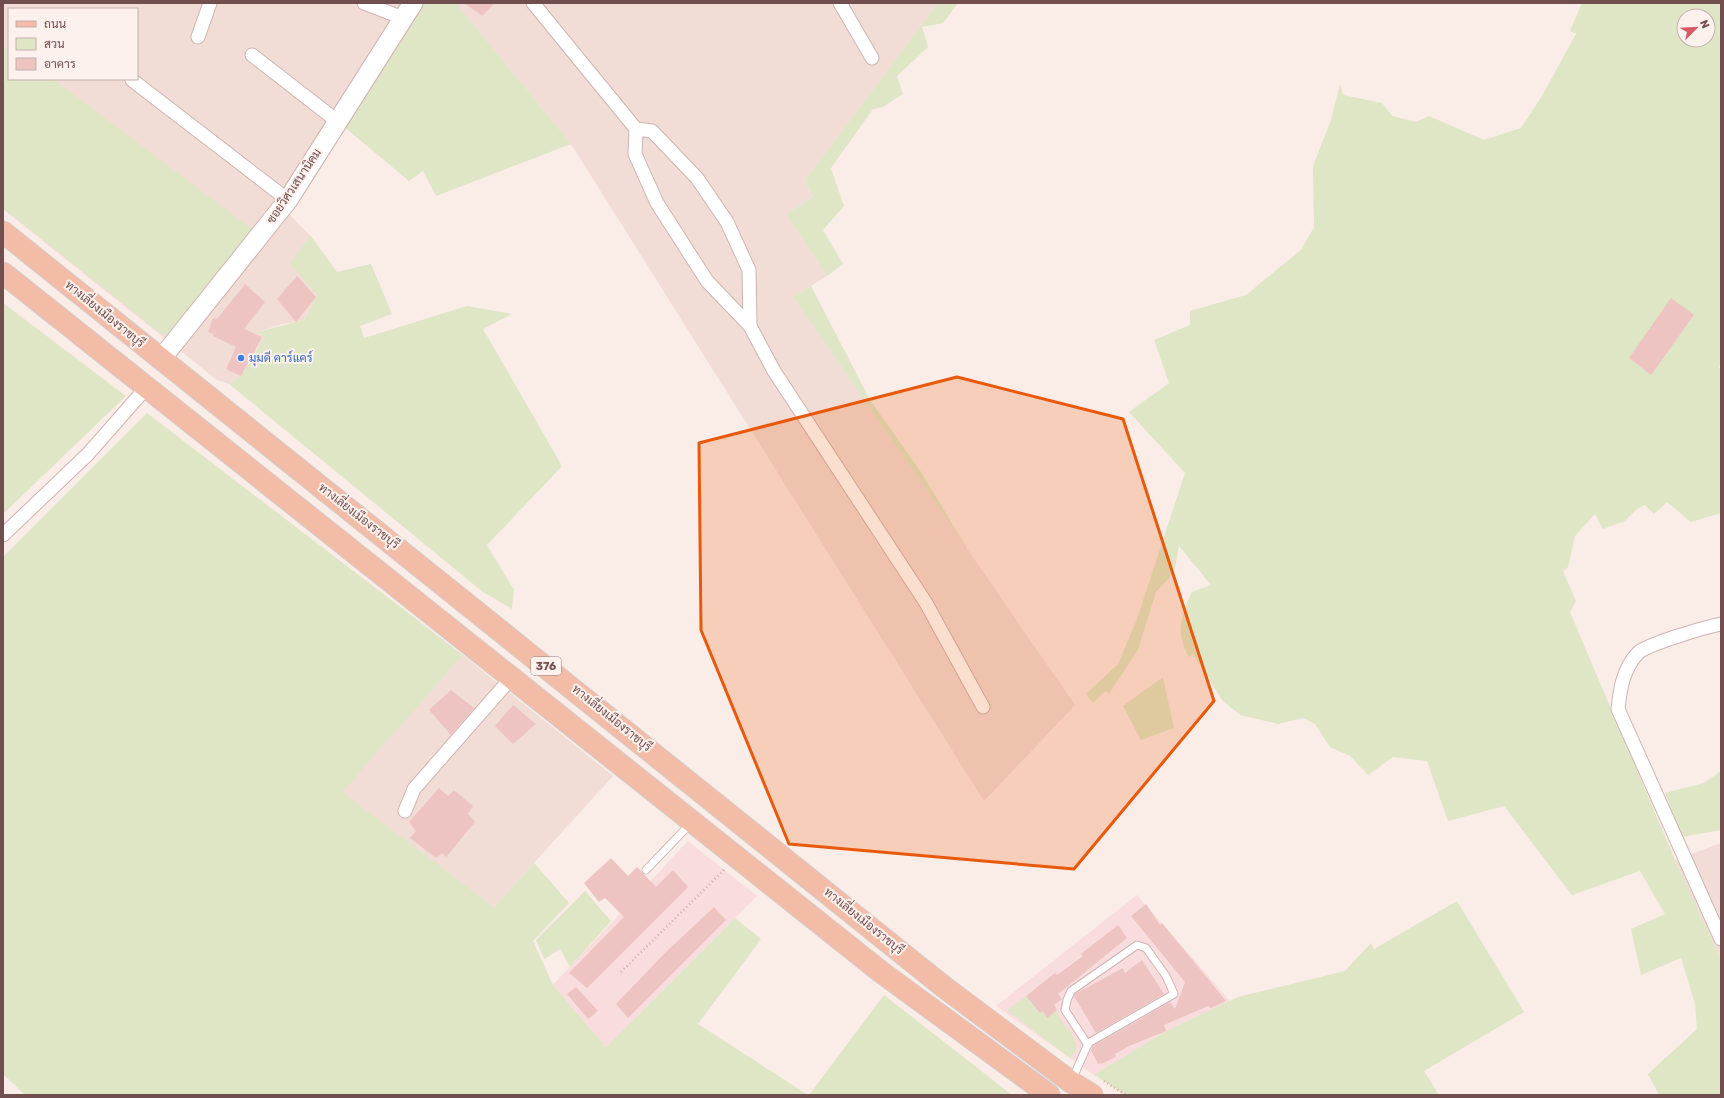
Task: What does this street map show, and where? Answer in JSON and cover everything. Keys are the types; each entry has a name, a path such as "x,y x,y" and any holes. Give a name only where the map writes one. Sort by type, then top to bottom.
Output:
{"main road":[{"name":"ทางเลี่ยงเมืองราชบุรี","path":"3,232 944,986 1071,1082 1092,1095"},
{"name":"376","path":"3,274 512,677 881,972 1049,1095"},
{"path":"929,1007 944,986"}],"street":[{"path":"198,37 210,3"},
{"path":"364,3 408,10"},
{"path":"533,3 636,129 635,154 657,203 707,281 750,326 774,372 926,603 983,707"},
{"path":"840,3 872,58"},
{"name":"ซอยวิศวเสนานิคม","path":"161,359 288,200 408,10"},
{"path":"252,56 337,121"},
{"path":"132,80 288,200"},
{"path":"636,129 652,131 697,178 727,222 749,270 750,326"},
{"path":"3,535 88,454 146,388"},
{"path":"1721,624 1684,634 1639,652 1627,667 1620,689 1618,709 1721,939"},
{"path":"405,811 414,789 512,677"}],"lane":[{"path":"646,870 693,822"},
{"path":"1071,1082 1088,1045 1174,994 1166,976 1146,948 1137,945 1071,991 1065,1010 1088,1045"}],"path":[{"path":"621,972 737,857"}],"highlighted area":[{"path":"957,377 1123,419 1214,701 1074,869 789,844 701,630 699,443"}],"shaded area":[{"path":"3,3 423,3 342,125 289,214 310,235 291,264 317,295 303,321 282,324 257,332 265,337 241,376 229,384 217,380 3,209"},
{"path":"456,3 938,3 805,180 813,197 786,214 827,276 793,297 1075,705 984,801 571,144"},
{"path":"463,655 613,776 494,907 341,792"},
{"path":"688,841 757,896 606,1047 553,985"},
{"path":"1721,843 1721,960 1675,860"},
{"path":"1137,895 1230,1001 1166,1031 1094,1075 996,1006"}],"green space":[{"path":"423,3 456,3 571,144 436,196 423,171 409,181 342,125"},
{"path":"938,3 958,3 943,23 922,27 928,47 897,76 903,94 883,107 873,109 831,168 844,206 823,230 843,264 827,276 786,214 813,197 805,180"},
{"path":"1582,3 1721,3 1721,361 1719,368 1721,368 1721,513 1691,522 1667,502 1654,514 1645,505 1637,509 1625,521 1603,529 1595,514 1575,536 1568,567 1563,571 1576,601 1570,612 1675,860 1721,960 1721,1095 1659,1095 1648,1074 1697,1029 1695,1004 1681,958 1641,975 1631,929 1665,914 1640,871 1572,895 1504,806 1448,821 1427,761 1393,757 1368,775 1350,756 1330,747 1315,724 1303,718 1278,724 1240,715 1222,700 1193,654 1189,657 1185,649 1182,640 1181,624 1188,600 1192,592 1211,585 1179,546 1174,573 1156,592 1138,650 1109,694 1105,691 1093,703 1086,694 1118,664 1137,619 1185,473 1129,412 1169,383 1154,340 1190,325 1190,311 1246,295 1301,250 1314,227 1313,166 1331,120 1340,84 1343,95 1382,103 1392,116 1416,122 1429,116 1484,140 1521,128 1542,96 1576,34 1570,31"},
{"path":"3,49 8,49 8,80 54,80 256,232 175,331 166,335 159,332 3,208"},
{"path":"310,235 337,272 371,264 392,314 360,326 364,338 467,306 512,314 483,329 562,466 487,545 514,590 512,609 483,592 229,384 241,376 265,337 257,332 304,320 317,295 290,264"},
{"path":"811,286 870,400 921,472 970,553 793,297"},
{"path":"3,303 126,396 3,514"},
{"path":"147,413 463,655 342,792 494,907 534,863 569,903 533,941 553,985 606,1047 735,918 761,939 698,1024 808,1095 25,1095 3,1074 3,557"},
{"path":"1163,677 1174,728 1141,740 1123,706"},
{"path":"1721,771 1721,830 1682,837 1665,793 1704,783"},
{"path":"585,891 611,921 570,967 560,949 544,959 536,940"},
{"path":"1457,901 1524,1012 1424,1071 1439,1095 1126,1095 1094,1075 1166,1031 1238,997 1345,971 1371,943 1374,949"},
{"path":"884,995 1012,1095 809,1095"},
{"path":"1026,996 1040,1013 1043,1011 1047,1017 1057,1010 1062,1021 1072,1034 1076,1044 1076,1051 1070,1058 1007,1010"}],"building":[{"path":"464,3 495,3 482,16"},
{"path":"297,276 316,297 296,322 277,299"},
{"path":"245,284 265,302 244,329 262,337 241,376 226,369 236,347 208,332 213,318 217,319"},
{"path":"1671,298 1694,315 1651,375 1629,358"},
{"path":"451,690 474,708 451,735 429,710"},
{"path":"513,705 536,724 513,744 495,726"},
{"path":"439,788 448,796 454,790 473,806 468,814 475,822 446,857 442,853 436,858 410,838 416,831 409,822"},
{"path":"611,858 628,876 637,867 656,887 673,870 688,887 587,988 569,973 624,917 605,898 599,902 584,883"},
{"path":"1146,904 1160,925 1162,923 1226,1001 1211,1008 1208,1006 1164,1025 1166,1031 1129,1046 1115,1054 1116,1057 1098,1064 1091,1050 1093,1046 1170,1002 1175,1009 1185,982 1131,916"},
{"path":"714,907 726,920 628,1018 616,1004 665,953"},
{"path":"1118,925 1127,938 1058,994 1062,999 1054,1005 1057,1010 1047,1018 1043,1011 1040,1013 1026,996 1055,973 1057,975 1083,956 1081,954"},
{"path":"1142,960 1164,994 1096,1033 1074,996 1075,994 1123,968 1125,973"},
{"path":"576,987 598,1011 588,1019 567,994"}],"place":[{"name":"มุมดี คาร์แคร์","path":"241,358"}]}
